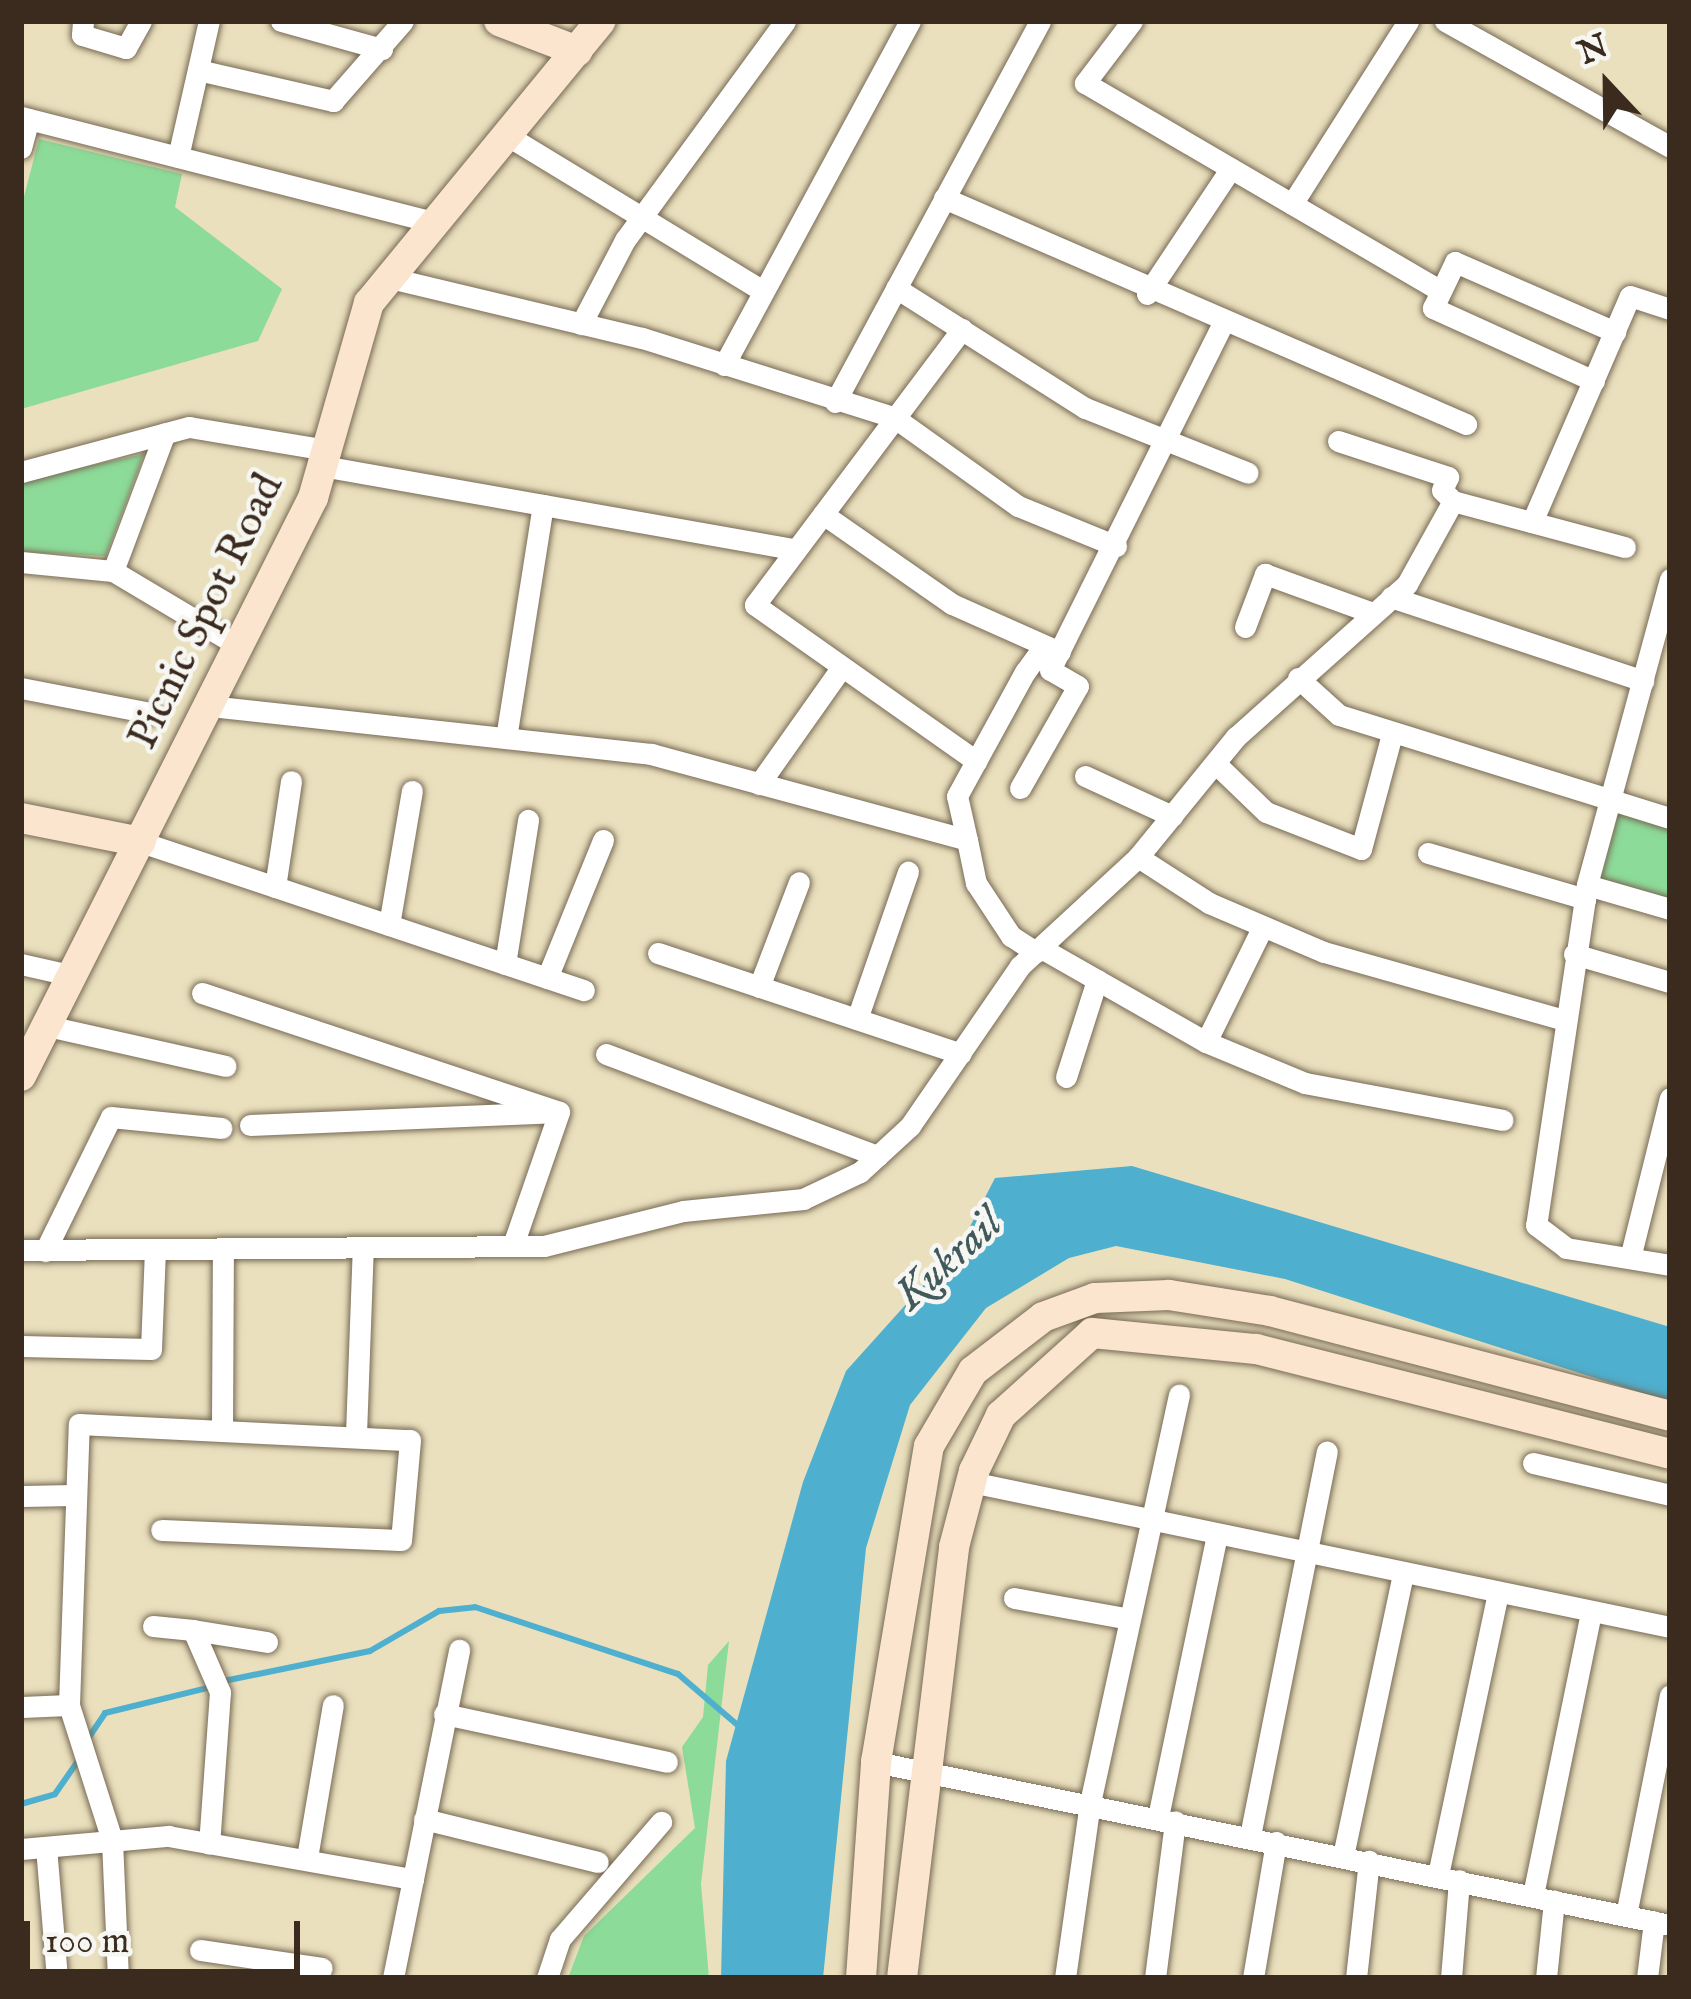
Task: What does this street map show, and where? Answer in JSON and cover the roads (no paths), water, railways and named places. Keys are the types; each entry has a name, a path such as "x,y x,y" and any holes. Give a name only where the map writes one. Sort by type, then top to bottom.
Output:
{"street":[{"path":"83,21 85,37 126,48 141,21"},
{"path":"178,157 209,21"},
{"path":"281,21 382,49"},
{"path":"197,70 333,101 404,21"},
{"path":"499,21 577,51"},
{"name":"Picnic Spot Road","path":"21,1076 239,646 324,458 353,346 390,278 601,21"},
{"path":"581,323 641,218 784,21"},
{"path":"724,364 910,21"},
{"path":"836,402 1040,21"},
{"path":"1132,21 1085,83 1441,291"},
{"path":"1292,204 1408,21"},
{"path":"1445,21 1470,26 1633,136 1670,147"},
{"path":"21,148 25,118 436,223"},
{"path":"508,136 763,291"},
{"path":"1147,294 1231,168"},
{"path":"944,198 1147,294 1466,424"},
{"path":"1594,381 1433,308 1455,262 1615,332"},
{"path":"390,278 581,323 895,418 1018,506 1116,546"},
{"path":"896,288 1085,408 1168,436 1248,473"},
{"path":"1532,522 1630,296 1670,309"},
{"path":"1056,659 1222,325"},
{"path":"962,329 755,605 976,761"},
{"path":"21,472 189,427 542,505 796,550"},
{"path":"113,571 165,433"},
{"path":"1339,441 1448,477 1442,490 1453,501 1625,547"},
{"path":"21,1250 513,1245 803,1199 877,1156 1038,950 1138,857 1215,764 1298,678 1391,597 1453,501"},
{"path":"506,738 542,505"},
{"path":"823,514 952,604 1056,659 1078,686 1020,788"},
{"path":"21,562 113,571 239,646"},
{"path":"1245,627 1264,574 1370,613"},
{"path":"1670,579 1586,892 1562,1019 1536,1225 1567,1249 1670,1265"},
{"path":"1391,597 1642,681"},
{"path":"1056,659 1036,657 1025,672 957,796 976,883 1011,936 1205,1042 1305,1084 1503,1120"},
{"path":"759,784 841,668"},
{"path":"1298,678 1339,715 1670,818"},
{"path":"21,688 152,713"},
{"path":"210,706 651,754 967,840"},
{"path":"1215,764 1266,812 1361,849 1392,734"},
{"path":"1085,776 1172,816"},
{"path":"275,887 291,781"},
{"path":"389,925 412,791"},
{"path":"21,818 142,842 584,990"},
{"path":"505,964 528,820"},
{"path":"547,978 604,840"},
{"path":"1428,853 1670,909"},
{"path":"1138,857 1262,926 1562,1019"},
{"path":"857,1019 908,872"},
{"path":"759,987 800,882"},
{"path":"1205,1042 1262,926"},
{"path":"658,953 961,1054"},
{"path":"1574,954 1670,982"},
{"path":"21,964 74,976"},
{"path":"1066,1077 1097,980"},
{"path":"202,994 560,1112"},
{"path":"48,1026 226,1066"},
{"path":"606,1054 877,1156"},
{"path":"1630,1258 1670,1098"},
{"path":"250,1125 560,1112"},
{"path":"513,1245 560,1112"},
{"path":"45,1251 111,1117 221,1128"},
{"path":"356,1433 363,1247"},
{"path":"222,1428 223,1249"},
{"path":"21,1346 151,1349 154,1250"},
{"path":"862,1978 876,1762 929,1446 973,1371 1042,1316 1095,1298 1169,1295 1270,1311 1670,1416"},
{"path":"902,1978 925,1769 971,1482 1001,1415 1092,1333 1256,1349 1670,1454"},
{"path":"1065,1978 1090,1803 1179,1395"},
{"path":"118,1978 112,1840 89,1751 69,1706 75,1495 83,1422 356,1433 410,1440 400,1540 161,1530"},
{"path":"1250,1836 1327,1452"},
{"path":"1533,1463 1670,1495"},
{"path":"971,1482 1670,1627"},
{"path":"21,1496 75,1495"},
{"path":"1156,1978 1167,1819 1217,1534"},
{"path":"1343,1856 1403,1574"},
{"path":"1451,1978 1448,1877 1498,1593"},
{"path":"1015,1598 1129,1619"},
{"path":"1546,1978 1544,1898 1591,1612"},
{"path":"154,1626 267,1642"},
{"path":"193,1630 220,1692 209,1844"},
{"path":"393,1978 459,1650"},
{"path":"1626,1915 1670,1695"},
{"path":"307,1858 333,1705"},
{"path":"21,1707 69,1706"},
{"path":"444,1714 667,1762"},
{"path":"876,1762 1662,1923 1647,1978"},
{"path":"424,1819 598,1862"},
{"path":"547,1978 560,1939 661,1822"},
{"path":"21,1849 112,1840 209,1844 413,1879"},
{"path":"1253,1978 1276,1842"},
{"path":"46,1847 57,1978"},
{"path":"1356,1978 1369,1861"},
{"path":"200,1950 249,1968 322,1968"}],"water":[{"name":"Kukrail","path":"1132,1166 1670,1327 1670,1402 1285,1279 1116,1246 1069,1258 986,1308 910,1405 866,1548 823,1978 721,1978 726,1761 803,1482 846,1371 962,1242 995,1178"}],"waterway":[{"path":"224,1681 370,1651 439,1611 475,1607 678,1674 741,1728"},
{"path":"87,1740 105,1713 212,1687"},
{"path":"21,1804 55,1794 80,1758"}]}
